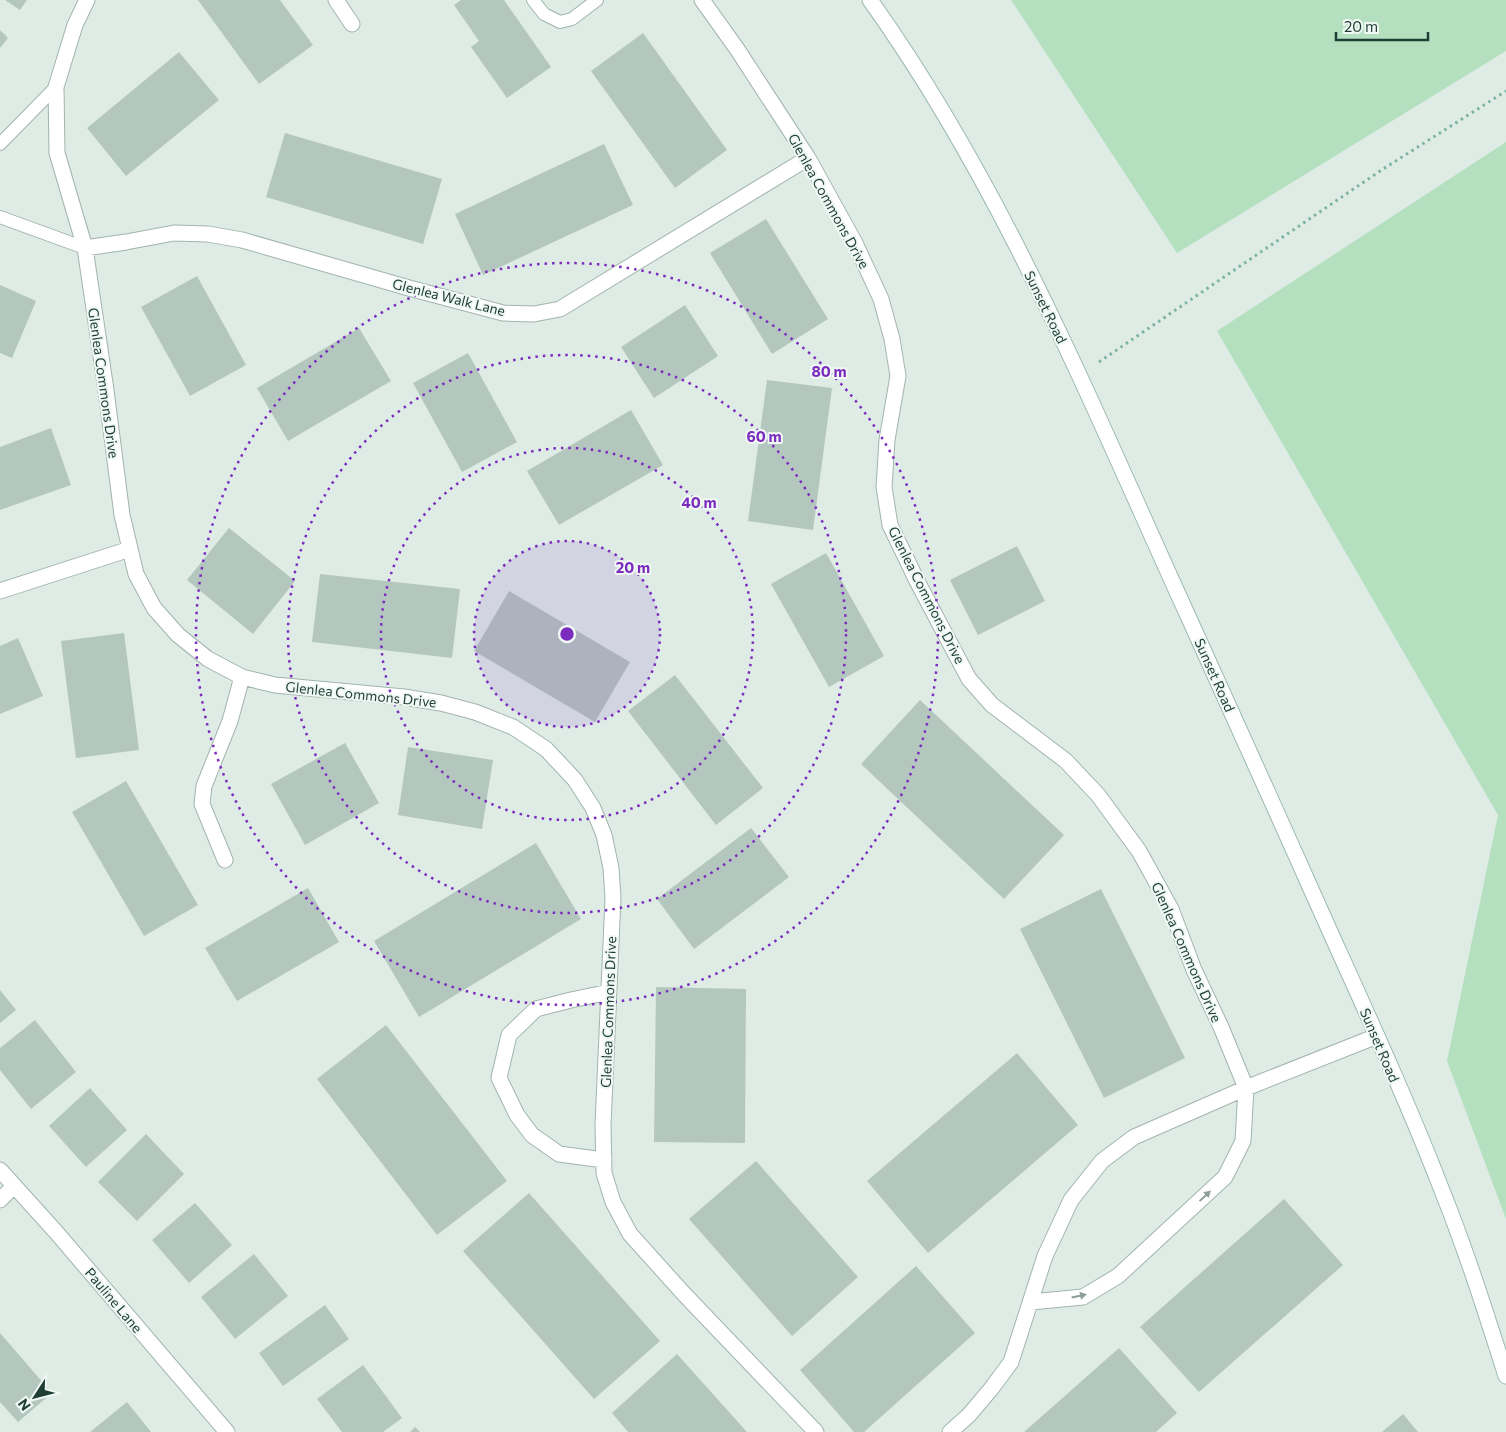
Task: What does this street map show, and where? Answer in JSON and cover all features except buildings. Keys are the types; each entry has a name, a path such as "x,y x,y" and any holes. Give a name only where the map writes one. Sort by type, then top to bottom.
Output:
{"street":[{"name":"Glenlea Commons Drive","path":"87,0 75,25 56,86 57,153 85,248 122,515 136,574 154,608 178,635 208,659 242,677 275,684 404,697 441,703 475,712 513,727 546,749 575,780 593,808 604,835 612,868 613,898 603,1125 604,1173 613,1202 630,1234 684,1294 816,1432"},
{"path":"336,0 352,24"},
{"name":"Glenlea Commons Drive","path":"702,0 737,49 808,158 855,243 881,299 892,338 898,376 887,440 884,487 890,525 918,583 969,679 992,705 1066,761 1098,795 1139,851 1170,909 1194,970 1221,1027 1246,1088"},
{"name":"Sunset Road","path":"870,0 944,110 993,199 1079,376 1377,1036 1441,1188 1471,1267 1506,1376"},
{"name":"Glenlea Walk Lane","path":"85,248 174,233 208,234 242,240 409,288 503,312 534,314 560,309 808,158"},
{"path":"0,591 130,550"},
{"path":"226,860 202,804 204,786 230,721 242,677"},
{"path":"604,1160 559,1154 532,1135 517,1115 499,1078 509,1034 536,1009 609,992"},
{"path":"950,1432 969,1415 991,1390 1011,1362 1046,1256 1071,1200 1102,1161 1134,1137 1246,1088 1377,1036"},
{"path":"1031,1302 1083,1297 1118,1276 1225,1177 1243,1140 1246,1088"},
{"name":"Pauline Lane","path":"0,1170 56,1232 227,1432"},
{"path":"0,1200 14,1186"}],"lane":[{"path":"533,0 544,14 560,22 572,18 597,0"},
{"path":"0,144 56,86"},
{"path":"0,217 85,248"}],"path":[{"path":"1079,376 1372,176 1506,91"}],"green space":[{"path":"1011,0 1506,0 1506,51 1177,253"},
{"path":"1506,142 1506,1219 1447,1061 1498,815 1217,331"}]}
